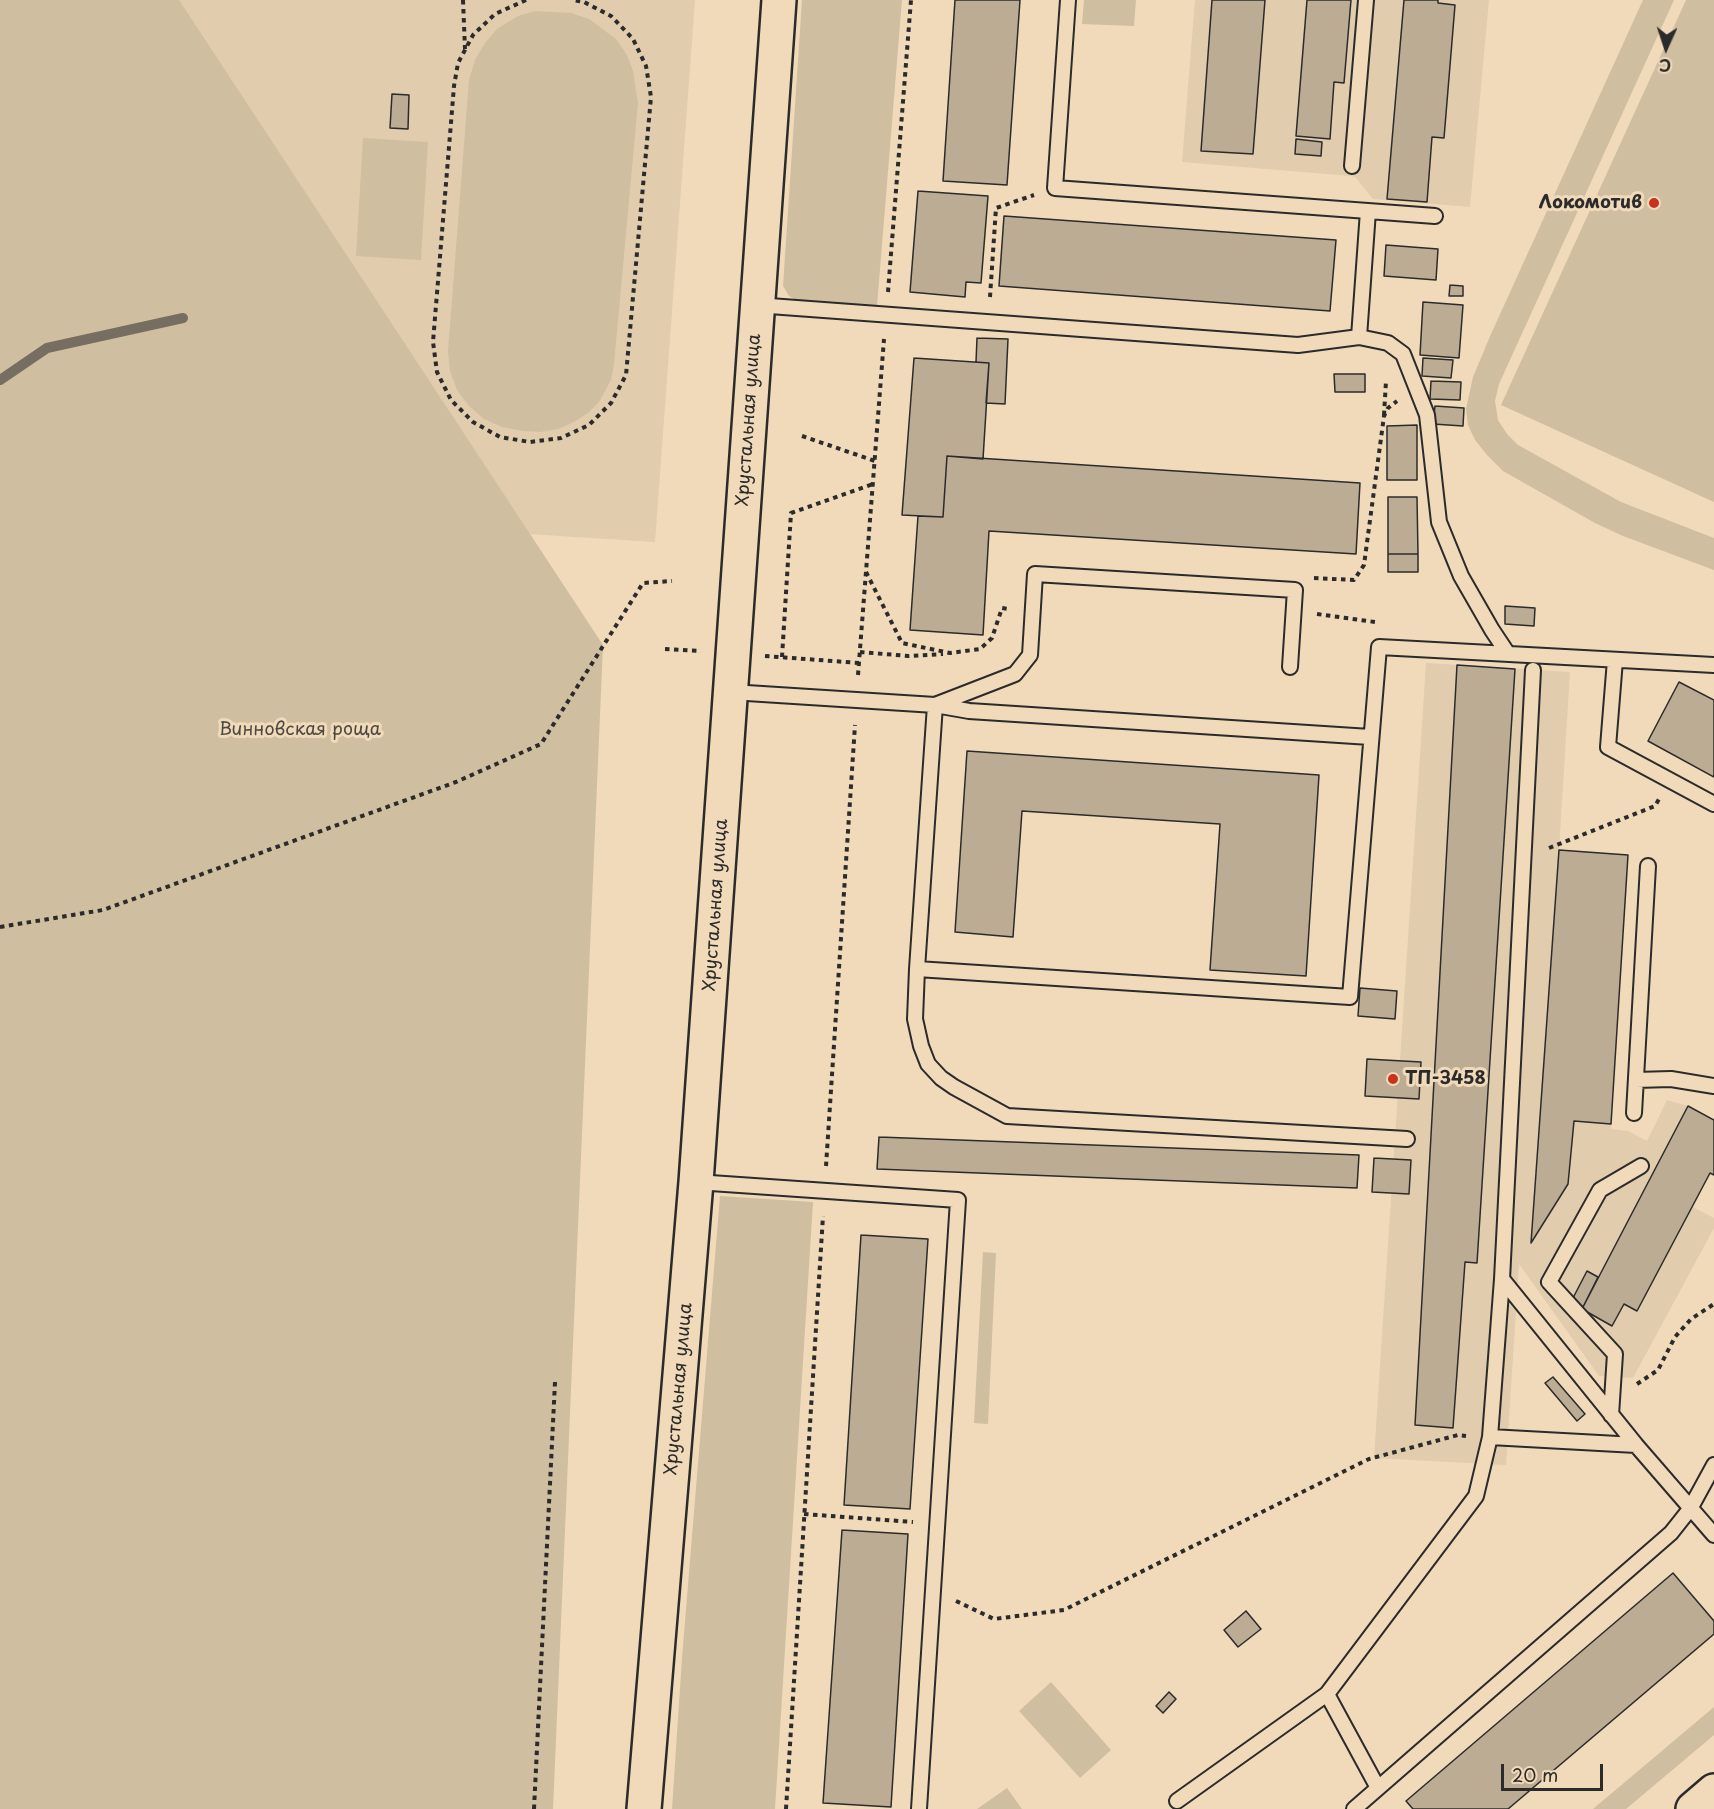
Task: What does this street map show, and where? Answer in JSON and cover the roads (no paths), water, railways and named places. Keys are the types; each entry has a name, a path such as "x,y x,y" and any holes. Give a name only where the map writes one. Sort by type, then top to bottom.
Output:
{"main road":[{"name":"Хрустальная улица","path":"644,1809 696,1182 779,0"},
{"path":"1693,1809 1714,1791"}],"lane":[{"path":"1068,0 1055,188 1435,216"},
{"path":"1352,166 1366,0"},
{"path":"1359,337 1368,211"},
{"path":"756,305 1298,345 1359,337 1388,344 1403,354 1426,415 1438,522 1461,576 1508,654"},
{"path":"935,705 1015,674 1030,655 1035,574 1295,590 1290,666"},
{"path":"917,969 1350,997 1379,647 1714,665"},
{"path":"1616,660 1608,747 1714,804"},
{"path":"1177,1801 1327,1695 1476,1496 1490,1437 1502,1279 1533,670"},
{"path":"731,692 935,705 969,711 1370,737"},
{"path":"935,705 915,1019 928,1064 947,1082 1007,1116 1407,1139"},
{"path":"1634,1113 1648,866"},
{"path":"1636,1080 1671,1079 1714,1086"},
{"path":"1611,1415 1615,1354 1549,1282 1600,1190 1641,1166"},
{"path":"696,1182 958,1200 919,1809"},
{"path":"1502,1279 1611,1415 1714,1535"},
{"path":"1490,1437 1636,1445"},
{"path":"1354,1809 1671,1533 1690,1509 1714,1465"},
{"path":"1327,1695 1378,1788"}],"waterway":[{"path":"0,380 47,348 183,318"}],"place":[{"name":"Локомотив","path":"1654,203"},
{"name":"ТП-3458","path":"1393,1079"}],"park label":[{"name":"Винновская роща","path":"300,730"}]}
